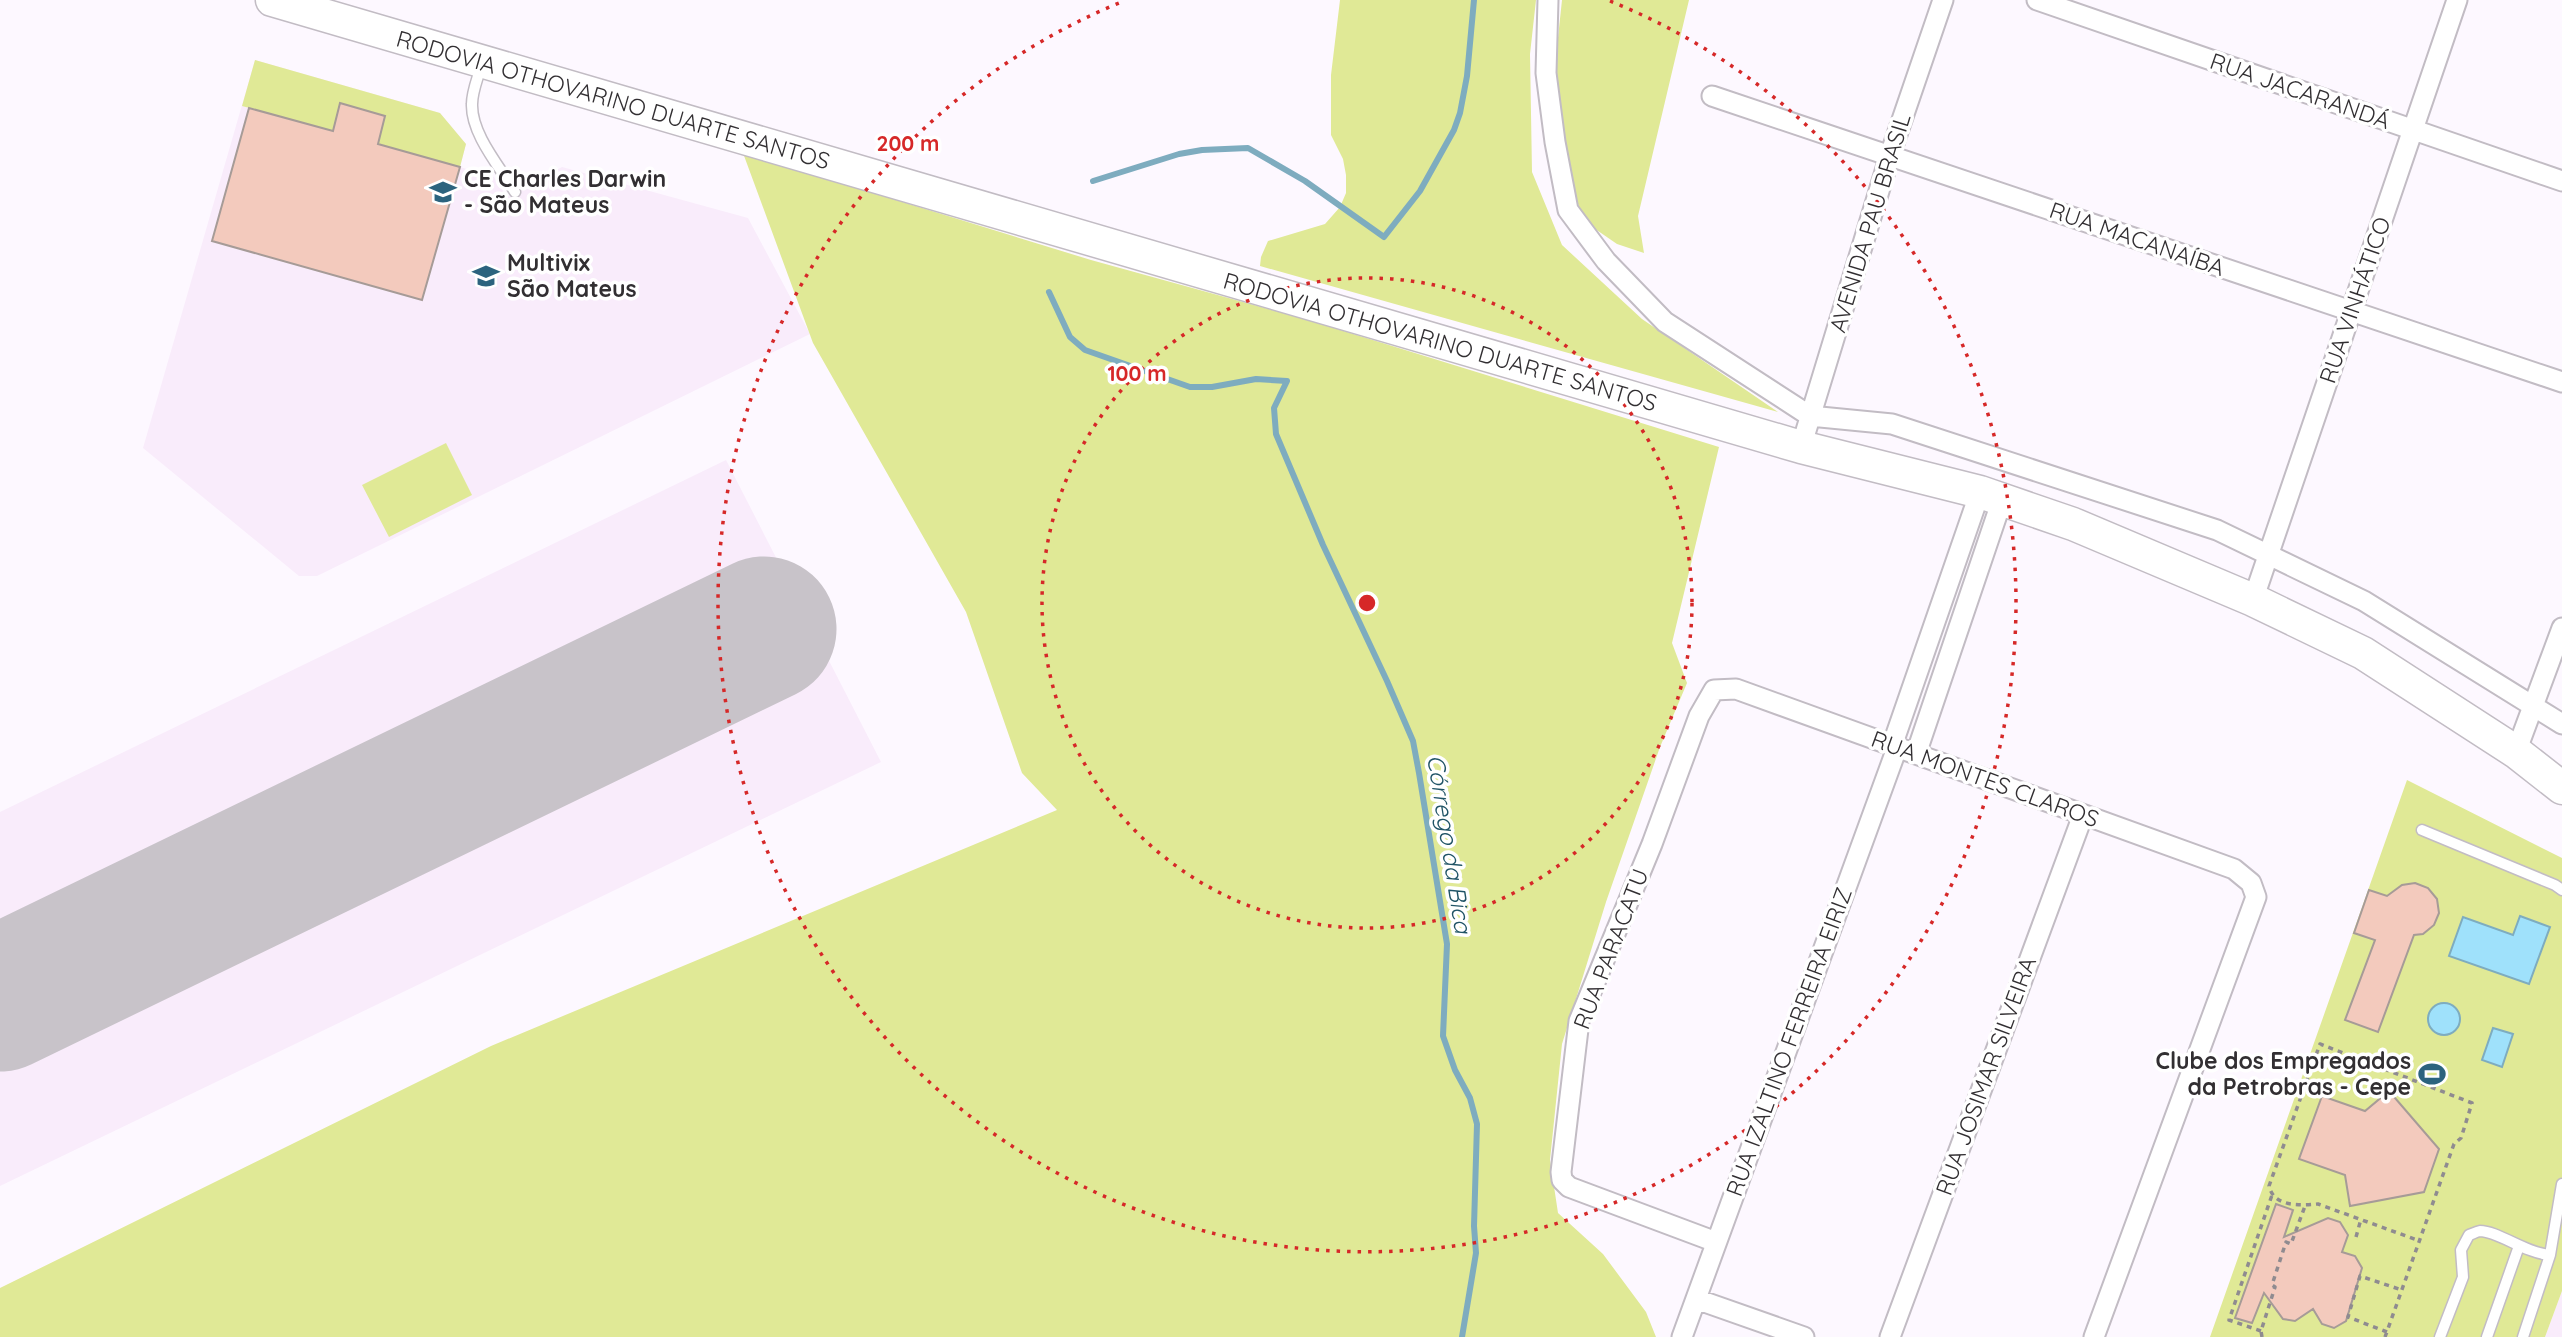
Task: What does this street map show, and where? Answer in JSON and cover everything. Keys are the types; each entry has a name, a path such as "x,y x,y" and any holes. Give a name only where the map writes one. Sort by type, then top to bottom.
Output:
{"main road":[{"name":"RODOVIA OTHOVARINO DUARTE SANTOS","path":"272,0 1801,447 1991,496 2073,524 2253,600 2363,653 2516,752 2562,788"}],"street":[{"path":"1548,0 1546,74 1568,211 1606,261 1665,322 1810,416 1892,424 2217,530 2364,601 2562,724"},
{"name":"AVENIDA PAU BRASIL","path":"1801,447 1890,156 1943,0"},
{"name":"RUA JACARANDÁ","path":"2037,0 2562,181"},
{"name":"RUA VINHÁTICO","path":"2253,600 2457,0"},
{"name":"RUA MACANAÍBA","path":"1712,96 2562,382"},
{"name":"RUA IZALTINO FERREIRA EIRIZ","path":"1682,1337 1902,749 1991,496"},
{"path":"2516,752 2562,628"},
{"name":"RUA MONTES CLAROS","path":"1714,690 1735,689 1902,749 2234,869 2250,883 2256,897 2094,1337"},
{"name":"RUA PARACATU","path":"1714,690 1699,716 1652,844 1579,1021 1561,1172 1562,1180 1569,1187 1716,1242"},
{"name":"RUA JOSIMAR SILVEIRA","path":"1890,1337 2083,815"},
{"path":"1696,1298 1804,1337"}],"lane":[{"path":"482,62 472,102 473,119 515,192"},
{"path":"2422,830 2562,890"},
{"path":"2523,1337 2550,1255 2562,1184"},
{"path":"2440,1337 2463,1277 2462,1250 2469,1235 2480,1231 2535,1254 2550,1255"},
{"path":"2487,1337 2518,1246"}],"path":[{"path":"2305,1206 2291,1244 2286,1242 2272,1284 2275,1287 2262,1334 2229,1320 2272,1195 2269,1186 2320,1044 2472,1103 2461,1138 2454,1144 2420,1241 2386,1334 2348,1317 2360,1276 2402,1290"},
{"path":"2272,1195 2305,1206 2318,1204 2420,1241"},
{"path":"2356,1237 2361,1220"}],"shaded area":[{"name":"Multivix São Mateus","path":"255,60 440,113 466,144 460,167 494,177 507,197 562,167 748,218 810,334 317,576 299,576 143,448"},
{"path":"726,460 881,762 0,1186 0,812"},
{"path":"2562,1291 2562,1337 2545,1337"}],"green space":[{"path":"1340,0 1536,0 1530,54 1532,172 1562,245 1642,319 1778,412 1260,266 1268,241 1325,224 1340,207 1346,193 1343,159 1331,135 1331,75"},
{"path":"1562,0 1689,0 1638,216 1644,253 1617,244 1585,222 1562,162 1555,66"},
{"path":"255,60 440,113 466,144 460,167 378,144 385,116 341,103 333,131 242,106"},
{"path":"743,153 1091,260 1308,320 1719,447 1672,643 1687,683 1660,747 1606,902 1562,1044 1550,1160 1558,1213 1603,1254 1646,1312 1656,1337 0,1337 0,1288 491,1046 1057,810 1022,773 966,612 813,343"},
{"path":"446,443 472,495 389,537 362,485"},
{"name":"Clube dos Empregados da Petrobras - Cepe","path":"2407,780 2562,858 2562,1291 2545,1337 2210,1337"}],"water":[{"path":"2520,916 2550,927 2529,984 2449,956 2463,917 2513,935"},
{"path":"2444,1003 2455,1008 2460,1019 2455,1030 2444,1035 2433,1030 2428,1019 2433,1008"},
{"path":"2493,1028 2513,1034 2502,1067 2482,1060"}],"building":[{"path":"340,103 385,116 378,144 460,167 422,300 212,241 249,108 333,131"},
{"path":"2415,883 2428,888 2437,899 2439,913 2434,925 2423,934 2414,935 2378,1032 2345,1020 2375,940 2354,933 2369,890 2387,896 2402,885"},
{"path":"2389,1091 2439,1149 2424,1192 2350,1206 2345,1175 2299,1159 2322,1096 2365,1111"},
{"path":"2276,1204 2293,1210 2284,1237 2328,1218 2340,1222 2348,1235 2342,1252 2355,1256 2362,1268 2346,1321 2334,1328 2322,1324 2313,1309 2295,1321 2283,1319 2264,1293 2252,1323 2235,1318"}],"waterway":[{"path":"1093,181 1179,154 1248,148 1305,181 1384,237 1420,191 1454,130 1467,76 1474,0"},
{"name":"Córrego da Bica","path":"1049,292 1070,337 1085,350 1190,387 1212,387 1256,379 1287,381 1274,408 1276,434 1323,545 1413,741 1419,773 1447,944 1443,1036 1455,1070 1470,1098 1477,1124 1474,1226 1476,1253 1462,1337"}],"runway":[{"path":"0,999 764,629"}],"place":[{"name":"CE Charles Darwin - São Mateus","path":"443,192"},
{"name":"Multivix São Mateus","path":"486,276"},
{"name":"Clube dos Empregados da Petrobras - Cepe","path":"2432,1074"}]}
